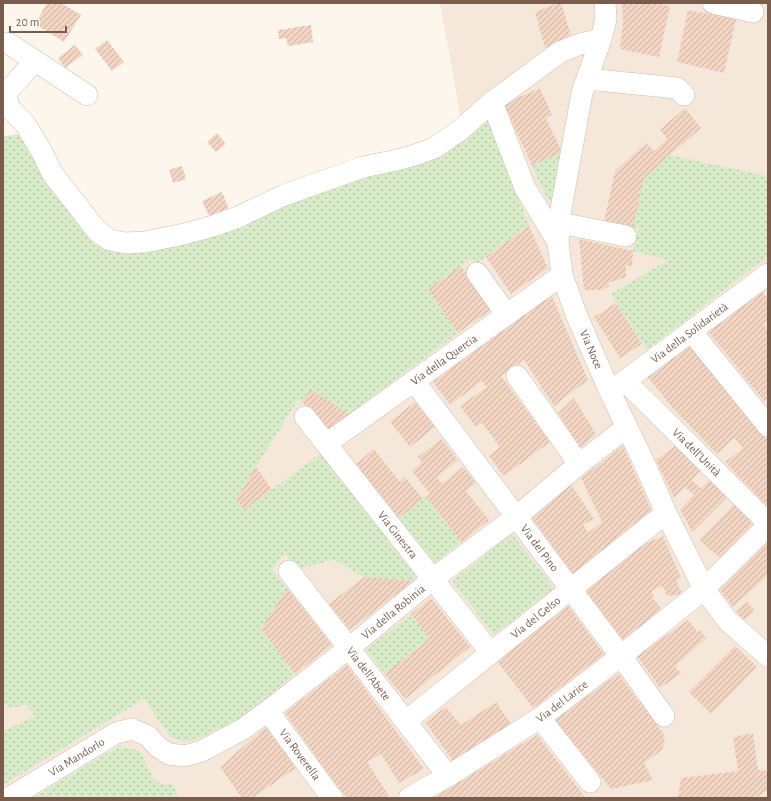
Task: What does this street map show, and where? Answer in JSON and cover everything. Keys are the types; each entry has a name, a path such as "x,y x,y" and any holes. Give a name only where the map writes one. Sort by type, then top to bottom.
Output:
{"street":[{"name":"Via Noce","path":"605,3 606,19 601,39 582,93 561,209 559,232 562,275 576,314 617,386 627,426 666,513 704,589 728,621 768,656"},
{"path":"713,3 753,12"},
{"path":"34,61 8,92 7,99 9,107 25,124 42,152 52,173 97,231 110,240 124,243 145,242 213,226 238,217 284,195 363,167 397,160 434,148 459,131 492,102 560,52 580,44 601,39"},
{"path":"8,44 86,95"},
{"path":"587,79 677,88 684,95"},
{"path":"492,102 525,188 559,232 626,236"},
{"path":"476,273 507,315"},
{"name":"Via della Solidarietà","path":"617,386 768,274"},
{"name":"Via della Quercia","path":"326,444 562,275"},
{"path":"691,330 765,418"},
{"path":"517,376 579,464"},
{"name":"Via del Pino","path":"414,381 664,716"},
{"name":"Via dell'Unità","path":"617,386 768,525"},
{"name":"Via Ginestra","path":"305,417 491,653"},
{"name":"Via della Robinia","path":"148,736 158,747 169,754 185,756 202,751 243,729 516,517 627,426"},
{"name":"Via del Gelso","path":"406,721 666,513"},
{"name":"Via del Larice","path":"409,798 448,776 540,718 704,589 768,525"},
{"name":"Via dell'Abete","path":"289,571 448,776"},
{"name":"Via Roverella","path":"268,711 332,798"},
{"path":"540,718 590,782"},
{"name":"Via Mandorlo","path":"9,798 116,733 132,729 148,736"}],"shaded area":[{"path":"440,3 768,3 768,798 3,798 3,785 144,699 170,737 295,675 261,629 287,588 272,569 284,554 299,569 334,560 364,577 323,454 244,510 236,499 298,400 302,402 311,390 458,333 428,289 472,259 476,264 486,257"},
{"path":"3,704 13,708 26,705 35,716 3,731"}],"green space":[{"path":"488,115 529,226 476,264 472,259 428,289 458,333 349,414 311,391 302,402 298,400 236,499 244,510 322,453 416,577 413,581 364,577 334,560 299,569 284,554 272,569 287,588 261,629 295,674 246,715 200,738 186,742 170,737 144,699 3,785 3,731 35,716 26,705 13,708 3,704 3,136 22,134 79,225 95,244 111,250 184,243"},
{"path":"562,152 554,200 548,201 532,166"},
{"path":"669,155 768,176 768,256 647,350 611,294 668,260 633,251 639,229 633,228 644,178"},
{"path":"426,497 462,542 435,563 399,518"},
{"path":"512,534 554,588 494,635 452,581"},
{"path":"411,614 430,638 385,674 366,650"},
{"path":"119,746 140,751 154,780 164,785 172,783 179,798 32,798"}],"building":[{"path":"47,3 61,3 81,15 64,42 35,24"},
{"path":"561,3 571,35 545,48 535,12"},
{"path":"622,3 653,3 670,6 659,57 620,49 623,23"},
{"path":"688,10 736,19 724,73 677,62"},
{"path":"311,25 313,42 288,46 286,38 279,39 278,30"},
{"path":"107,40 124,62 112,71 95,49"},
{"path":"75,45 83,55 65,68 58,58"},
{"path":"540,88 552,115 546,118 562,152 532,166 504,104"},
{"path":"685,108 701,128 644,178 633,228 604,222 615,171 646,143 654,151 667,139 660,130"},
{"path":"217,133 226,144 216,152 207,142"},
{"path":"182,166 186,179 173,183 169,170"},
{"path":"222,192 229,209 210,218 202,201"},
{"path":"529,226 548,268 511,294 486,257"},
{"path":"579,239 633,251 632,267 626,265 626,277 608,283 609,286 602,290 584,290"},
{"path":"461,266 478,289 495,307 458,333 428,289"},
{"path":"762,292 768,299 768,320 763,324 768,332 768,399 764,401 708,331"},
{"path":"551,294 588,380 554,406 524,360 501,376 550,442 504,476 489,456 500,447 482,423 476,427 460,406 487,387 482,381 450,405 433,382"},
{"path":"616,303 642,344 620,358 594,317"},
{"path":"691,345 768,440 768,507 725,462 743,448 734,438 717,454 671,406 647,376"},
{"path":"311,390 349,414 328,430 302,402"},
{"path":"574,398 596,434 580,448 558,413"},
{"path":"415,402 435,427 410,447 390,422"},
{"path":"441,439 458,460 437,477 442,484 463,467 476,483 466,491 489,520 462,542 426,497 430,494 412,471 422,462 418,457"},
{"path":"677,444 702,470 691,480 701,488 710,480 727,497 692,532 680,509 694,495 685,487 674,498 656,460"},
{"path":"623,446 651,510 573,574 532,518 570,483 594,519 583,525 588,533 602,522 581,478"},
{"path":"374,449 400,482 405,477 423,499 399,518 356,464"},
{"path":"256,467 272,490 244,510 236,499"},
{"path":"734,504 753,524 720,558 699,540"},
{"path":"663,536 681,578 676,580 682,594 667,596 663,586 652,590 653,598 662,610 623,640 586,591 643,544"},
{"path":"768,540 768,575 733,607 719,589"},
{"path":"364,577 413,581 350,630 329,604"},
{"path":"287,588 332,645 295,674 261,629"},
{"path":"431,598 470,647 405,699 385,674 430,638 411,614"},
{"path":"747,602 755,611 744,620 736,611"},
{"path":"568,606 604,654 533,708 497,661"},
{"path":"688,620 698,632 700,630 706,638 675,666 681,674 660,688 637,656"},
{"path":"735,646 757,667 711,714 689,692"},
{"path":"347,665 424,769 399,783 381,754 367,762 389,796 385,798 347,798 285,713"},
{"path":"618,674 663,733 665,742 662,750 644,763 653,780 611,789 555,720"},
{"path":"496,702 511,724 453,761 425,722 446,707 461,725"},
{"path":"266,727 296,768 252,798 242,798 220,767"},
{"path":"753,733 758,770 768,771 768,790 755,798 678,798 681,778 738,771 733,737"},
{"path":"537,735 585,797 433,798"}]}
